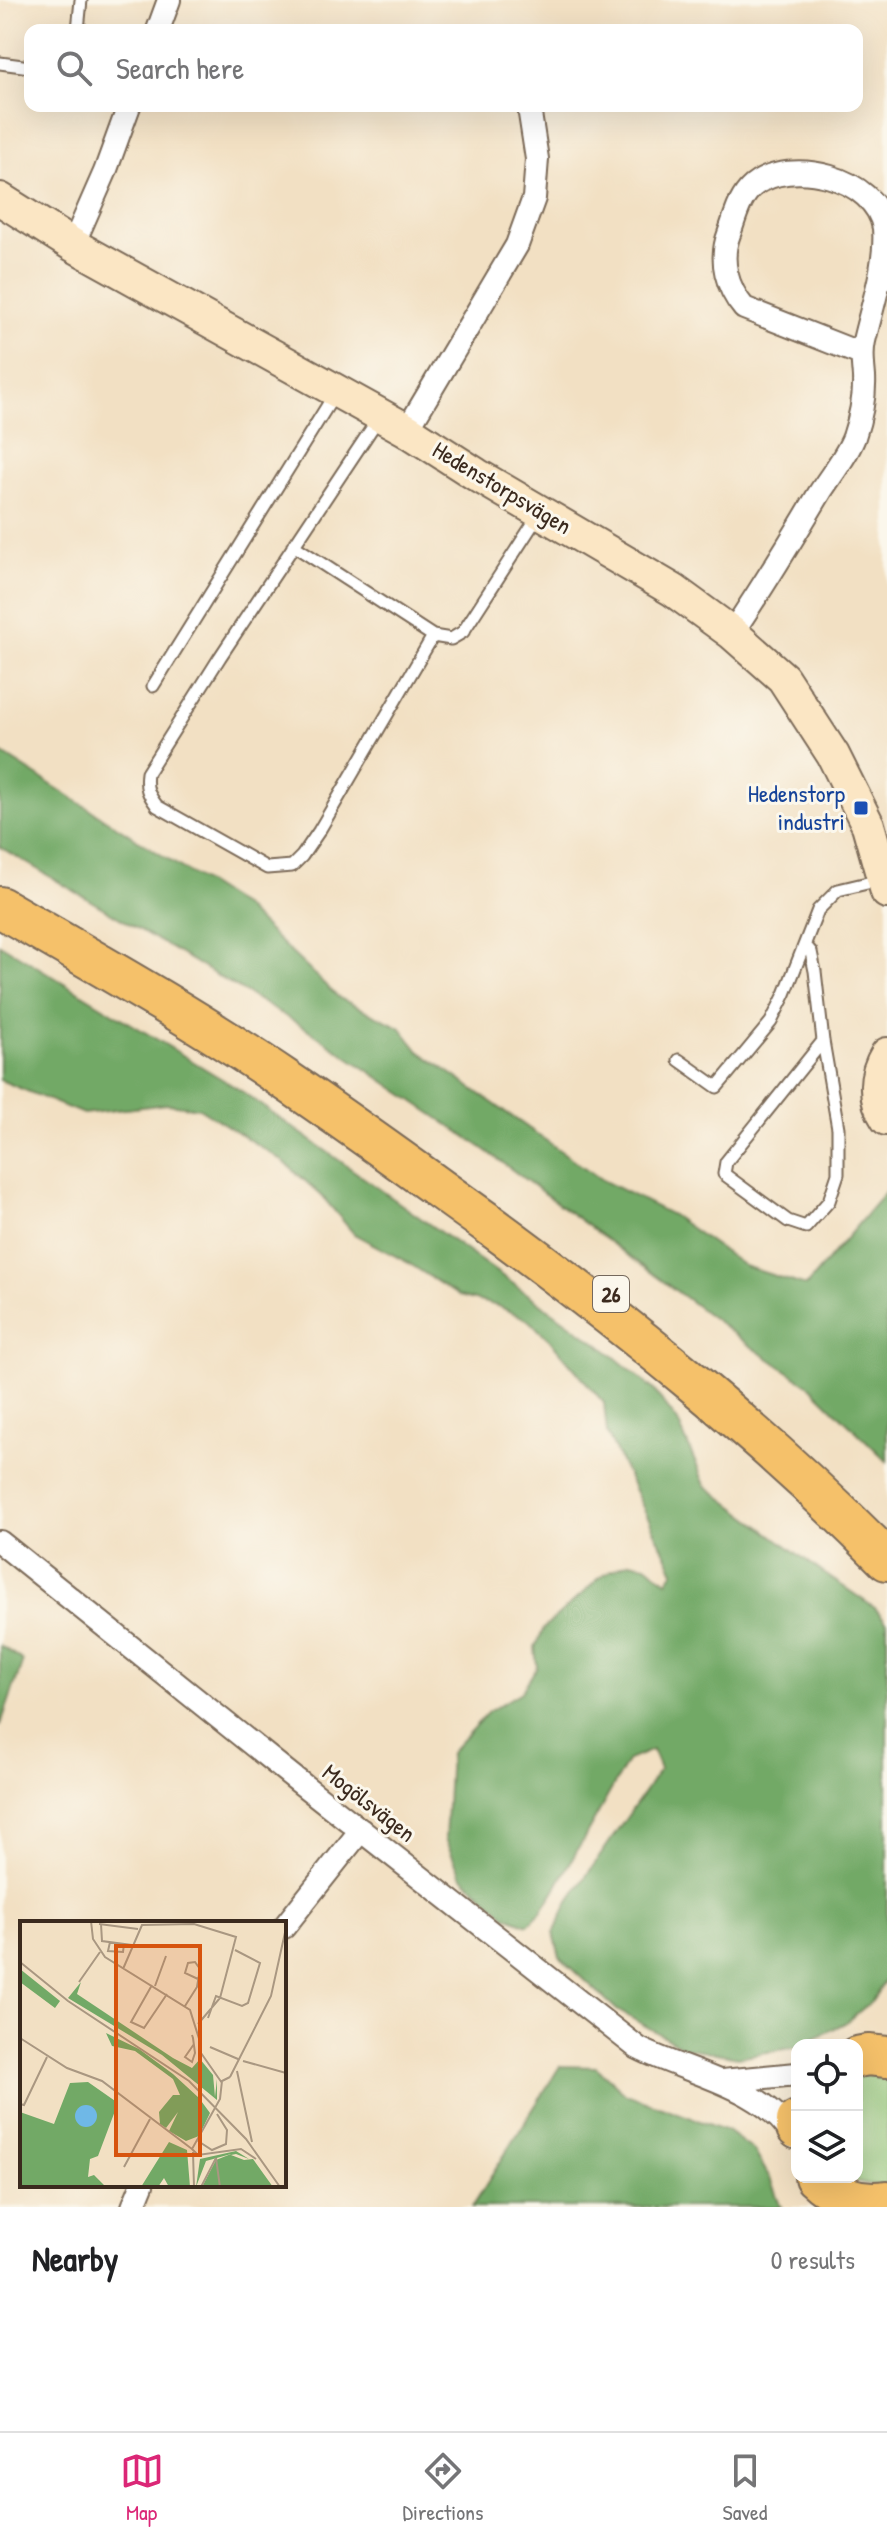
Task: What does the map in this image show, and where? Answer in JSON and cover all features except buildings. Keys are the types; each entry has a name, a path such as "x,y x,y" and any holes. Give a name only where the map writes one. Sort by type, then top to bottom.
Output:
{"highway":[{"name":"26","path":"0,885 162,981 290,1062 445,1169 666,1337 771,1425 887,1531"},
{"name":"26","path":"0,907 282,1078 539,1261 670,1363 770,1450 887,1560"},
{"path":"820,2183 845,2198 865,2203 884,2203"}],"street":[{"path":"160,24 169,0"},
{"path":"73,245 127,112"},
{"path":"393,423 517,245 534,198 537,159 530,114"},
{"path":"732,633 854,439 863,398 861,354 885,249 883,224 874,206 837,178 794,171 755,185 742,198 727,240 726,272 731,292 744,308 762,317 861,354"},
{"name":"Hedenstorpsvägen","path":"0,199 73,245 393,423 673,590 732,633 783,678 878,822 886,886"},
{"path":"887,1054 876,1084 879,1103 887,1119"},
{"name":"Mogölsvägen","path":"0,1542 638,2048 757,2100 784,2119 791,2131"},
{"path":"286,1924 361,1830"},
{"name":"Mogölsvägen","path":"720,2082 791,2075"},
{"path":"814,2183 816,2207"},
{"path":"133,2207 141,2187"}],"lane":[{"path":"79,24 81,0"},
{"path":"0,63 24,66"},
{"path":"153,686 336,391"},
{"path":"393,423 293,545 147,773 145,785 148,794 157,806 267,868 292,866 319,831 433,636"},
{"path":"293,545 433,636 451,639 463,632 541,512"},
{"path":"679,1060 717,1087 771,1022 818,910 827,899 838,890 853,885 886,886"},
{"path":"805,945 811,952 815,971 838,1128 838,1174 829,1201 806,1227 788,1221 724,1174 726,1162 823,1041"}],"green space":[{"path":"0,752 243,907 339,998 400,1027 419,1051 602,1180 672,1215 744,1266 806,1286 886,1191 887,1461 811,1387 484,1149 307,1029 0,847"},
{"path":"0,944 240,1090 605,1349 653,1389 678,1422 705,1485 875,1608 887,1622 887,1978 872,2001 845,2023 813,2039 791,2039 791,2048 738,2057 683,2047 617,2010 560,1957 554,1933 569,1901 660,1769 652,1750 628,1760 556,1888 541,1912 528,1925 506,1916 461,1875 445,1839 450,1753 488,1712 521,1692 537,1667 535,1647 544,1628 605,1573 630,1562 646,1565 667,1581 674,1571 607,1433 604,1403 550,1340 527,1319 498,1306 459,1296 407,1262 354,1234 322,1196 283,1161 199,1108 167,1104 83,1114 0,1080"},
{"path":"0,1645 23,1661 0,1727"},
{"path":"560,2066 596,2067 626,2094 727,2131 754,2151 770,2178 781,2207 472,2207"},
{"path":"887,2068 887,2188 863,2183 863,2069"}],"place":[{"name":"Hedenstorp industri","path":"861,808"}]}
